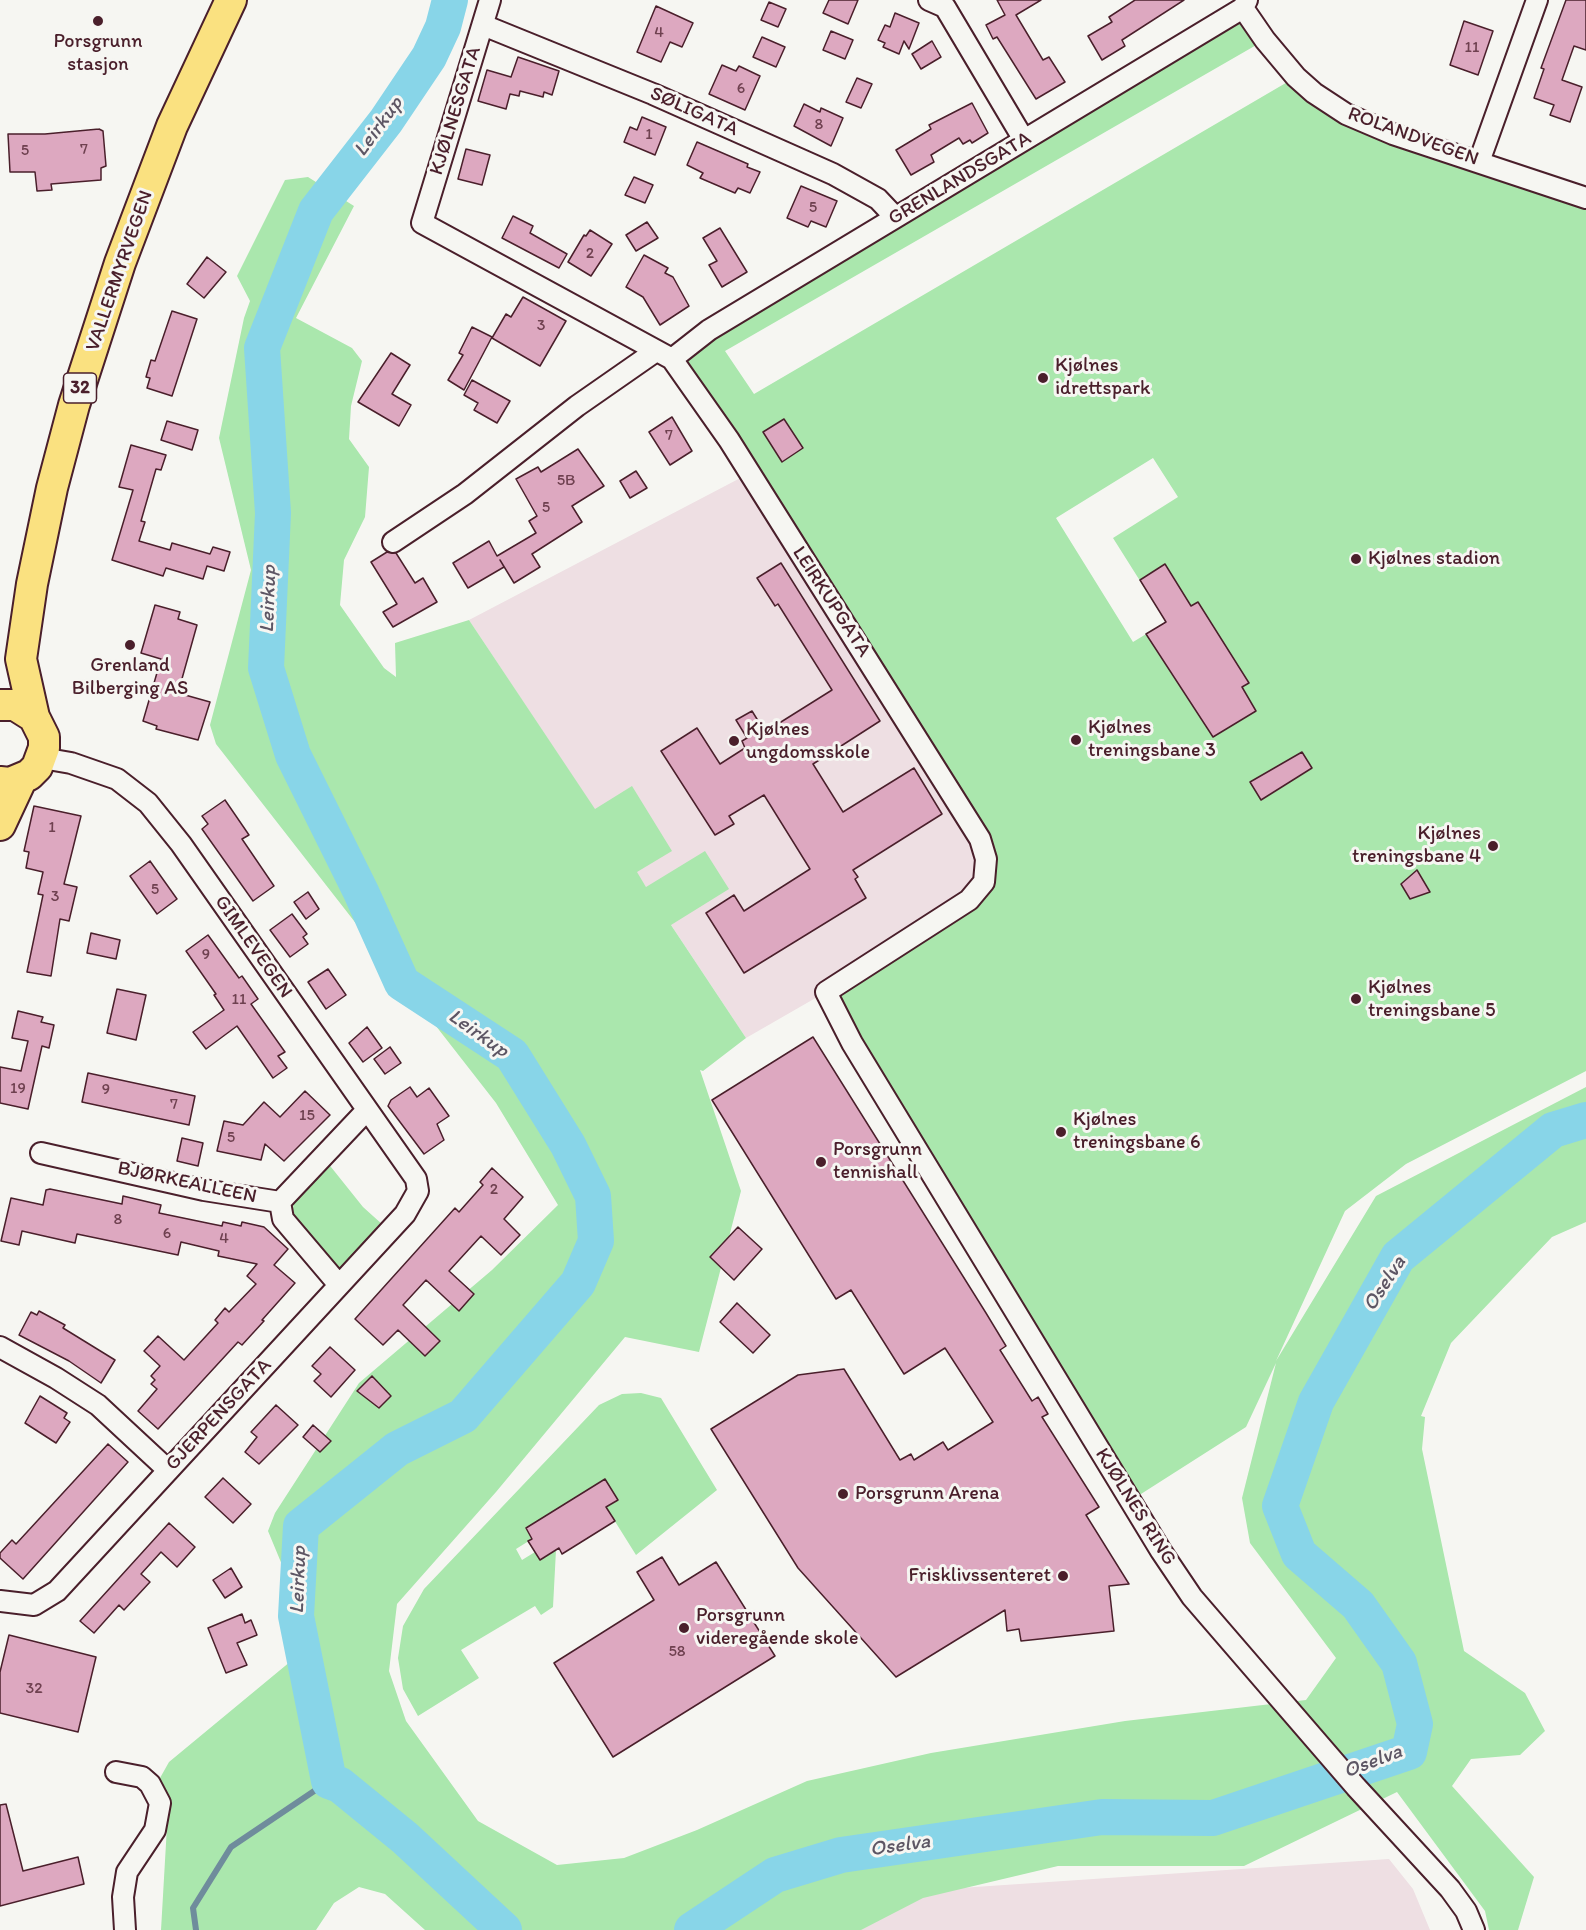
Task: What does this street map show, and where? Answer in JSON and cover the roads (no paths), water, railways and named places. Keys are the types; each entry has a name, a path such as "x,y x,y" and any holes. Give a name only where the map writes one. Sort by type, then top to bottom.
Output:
{"main road":[{"name":"VALLERMYRVEGEN","path":"0,694 21,659 44,531 74,405 120,263 172,126 231,0"},
{"name":"VALLERMYRVEGEN","path":"21,659 34,717"},
{"path":"0,705 15,705 34,717"},
{"name":"32","path":"34,717 44,737 42,758"},
{"path":"0,825 10,781 29,775 42,758"}],"street":[{"name":"KJØLNESGATA","path":"422,223 490,0"},
{"path":"1479,162 1537,0"},
{"path":"941,2 1024,140"},
{"name":"ROLANDVEGEN","path":"1245,4 1265,40 1296,77 1314,93 1346,114 1393,134 1586,198"},
{"name":"GRENLANDSGATA","path":"393,542 465,494 577,406 709,330 1245,4"},
{"name":"SØLIGATA","path":"483,25 653,94 833,174 878,199 895,217"},
{"name":"LEIRKUPGATA","path":"422,223 664,355 729,441 980,839 986,860 984,882 969,900 826,992 852,1043"},
{"name":"GIMLEVEGEN","path":"42,758 71,763 117,779 148,803 181,844 368,1110 416,1179 418,1191"},
{"name":"KJØLNES RING","path":"852,1043 1161,1551 1192,1597 1356,1787 1450,1889 1466,1911 1474,1930"},
{"name":"BJØRKEALLEEN","path":"41,1153 204,1190 280,1202 368,1110"},
{"name":"GJERPENSGATA","path":"0,1601 34,1605 46,1600 405,1214 418,1191"},
{"path":"280,1202 283,1219 339,1286"},
{"path":"0,1347 56,1378 98,1405 168,1470"},
{"path":"116,1772 142,1777 150,1784 160,1803 155,1830 127,1872 123,1897 125,1930"}],"waterway":[{"name":"Leirkup","path":"450,0 443,27 429,57 386,121 316,211 262,348 273,513 266,668 293,755 361,892 402,983 512,1055 568,1145 593,1196 596,1241 578,1283 463,1416 397,1449 301,1526 296,1616 329,1781 340,1785 405,1838 504,1930"},
{"name":"Oselva","path":"692,1930 775,1875 841,1855 1102,1817 1213,1818 1409,1752 1415,1724 1399,1663 1358,1605 1299,1554 1280,1506 1316,1402 1398,1257 1553,1130 1586,1120"},
{"path":"196,1930 193,1908 231,1847 329,1781"}],"place":[{"name":"Porsgrunn stasjon","path":"98,21"},
{"name":"Kjølnes idrettspark","path":"1043,378"},
{"name":"Kjølnes stadion","path":"1356,559"},
{"name":"Grenland Bilberging AS","path":"130,645"},
{"name":"Kjølnes treningsbane 3","path":"1076,740"},
{"name":"Kjølnes ungdomsskole","path":"734,741"},
{"name":"Kjølnes treningsbane 4","path":"1493,846"},
{"name":"Kjølnes treningsbane 5","path":"1356,999"},
{"name":"Kjølnes treningsbane 6","path":"1061,1132"},
{"name":"Porsgrunn tennishall","path":"821,1162"},
{"name":"Porsgrunn Arena","path":"843,1494"},
{"name":"Frisklivssenteret","path":"1063,1576"},
{"name":"Porsgrunn videregående skole","path":"684,1628"}]}
